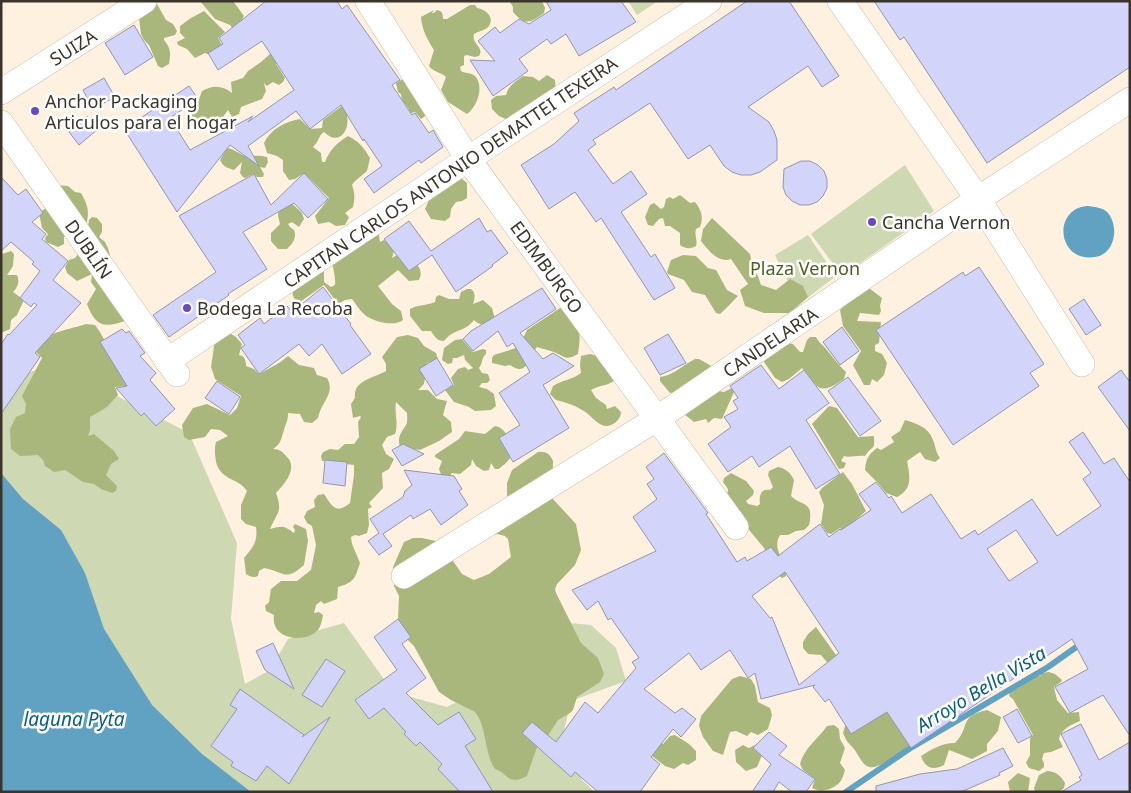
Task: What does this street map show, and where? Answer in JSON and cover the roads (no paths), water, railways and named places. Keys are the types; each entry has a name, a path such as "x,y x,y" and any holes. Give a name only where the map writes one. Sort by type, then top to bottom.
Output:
{"street":[{"name":"SUIZA","path":"1,92 144,1"},
{"name":"EDIMBURGO","path":"368,1 468,159 736,527"},
{"name":"CAPITAN CARLOS ANTONIO DEMATTEI TEXEIRA","path":"172,368 468,159 709,1"},
{"path":"840,1 978,199 1082,364"},
{"name":"CANDELARIA","path":"404,576 658,418 978,199 1130,100"},
{"name":"DUBLÍN","path":"1,124 172,368"}],"water":[{"path":"1087,206 1106,211 1112,219 1114,226 1111,246 1102,255 1095,257 1082,257 1073,252 1067,244 1064,235 1064,225 1068,216 1076,209"},
{"name":"laguna Pyta","path":"1,473 23,499 61,530 85,573 104,629 152,705 202,754 251,792 1,792"}],"waterway":[{"name":"Arroyo Bella Vista","path":"846,792 909,749 1048,667 1082,643"}],"place":[{"name":"Anchor Packaging Articulos para el hogar","path":"35,111"},
{"name":"Cancha Vernon","path":"872,222"},
{"name":"Bodega La Recoba","path":"187,308"}],"park label":[{"name":"Plaza Vernon","path":"805,268"}]}
